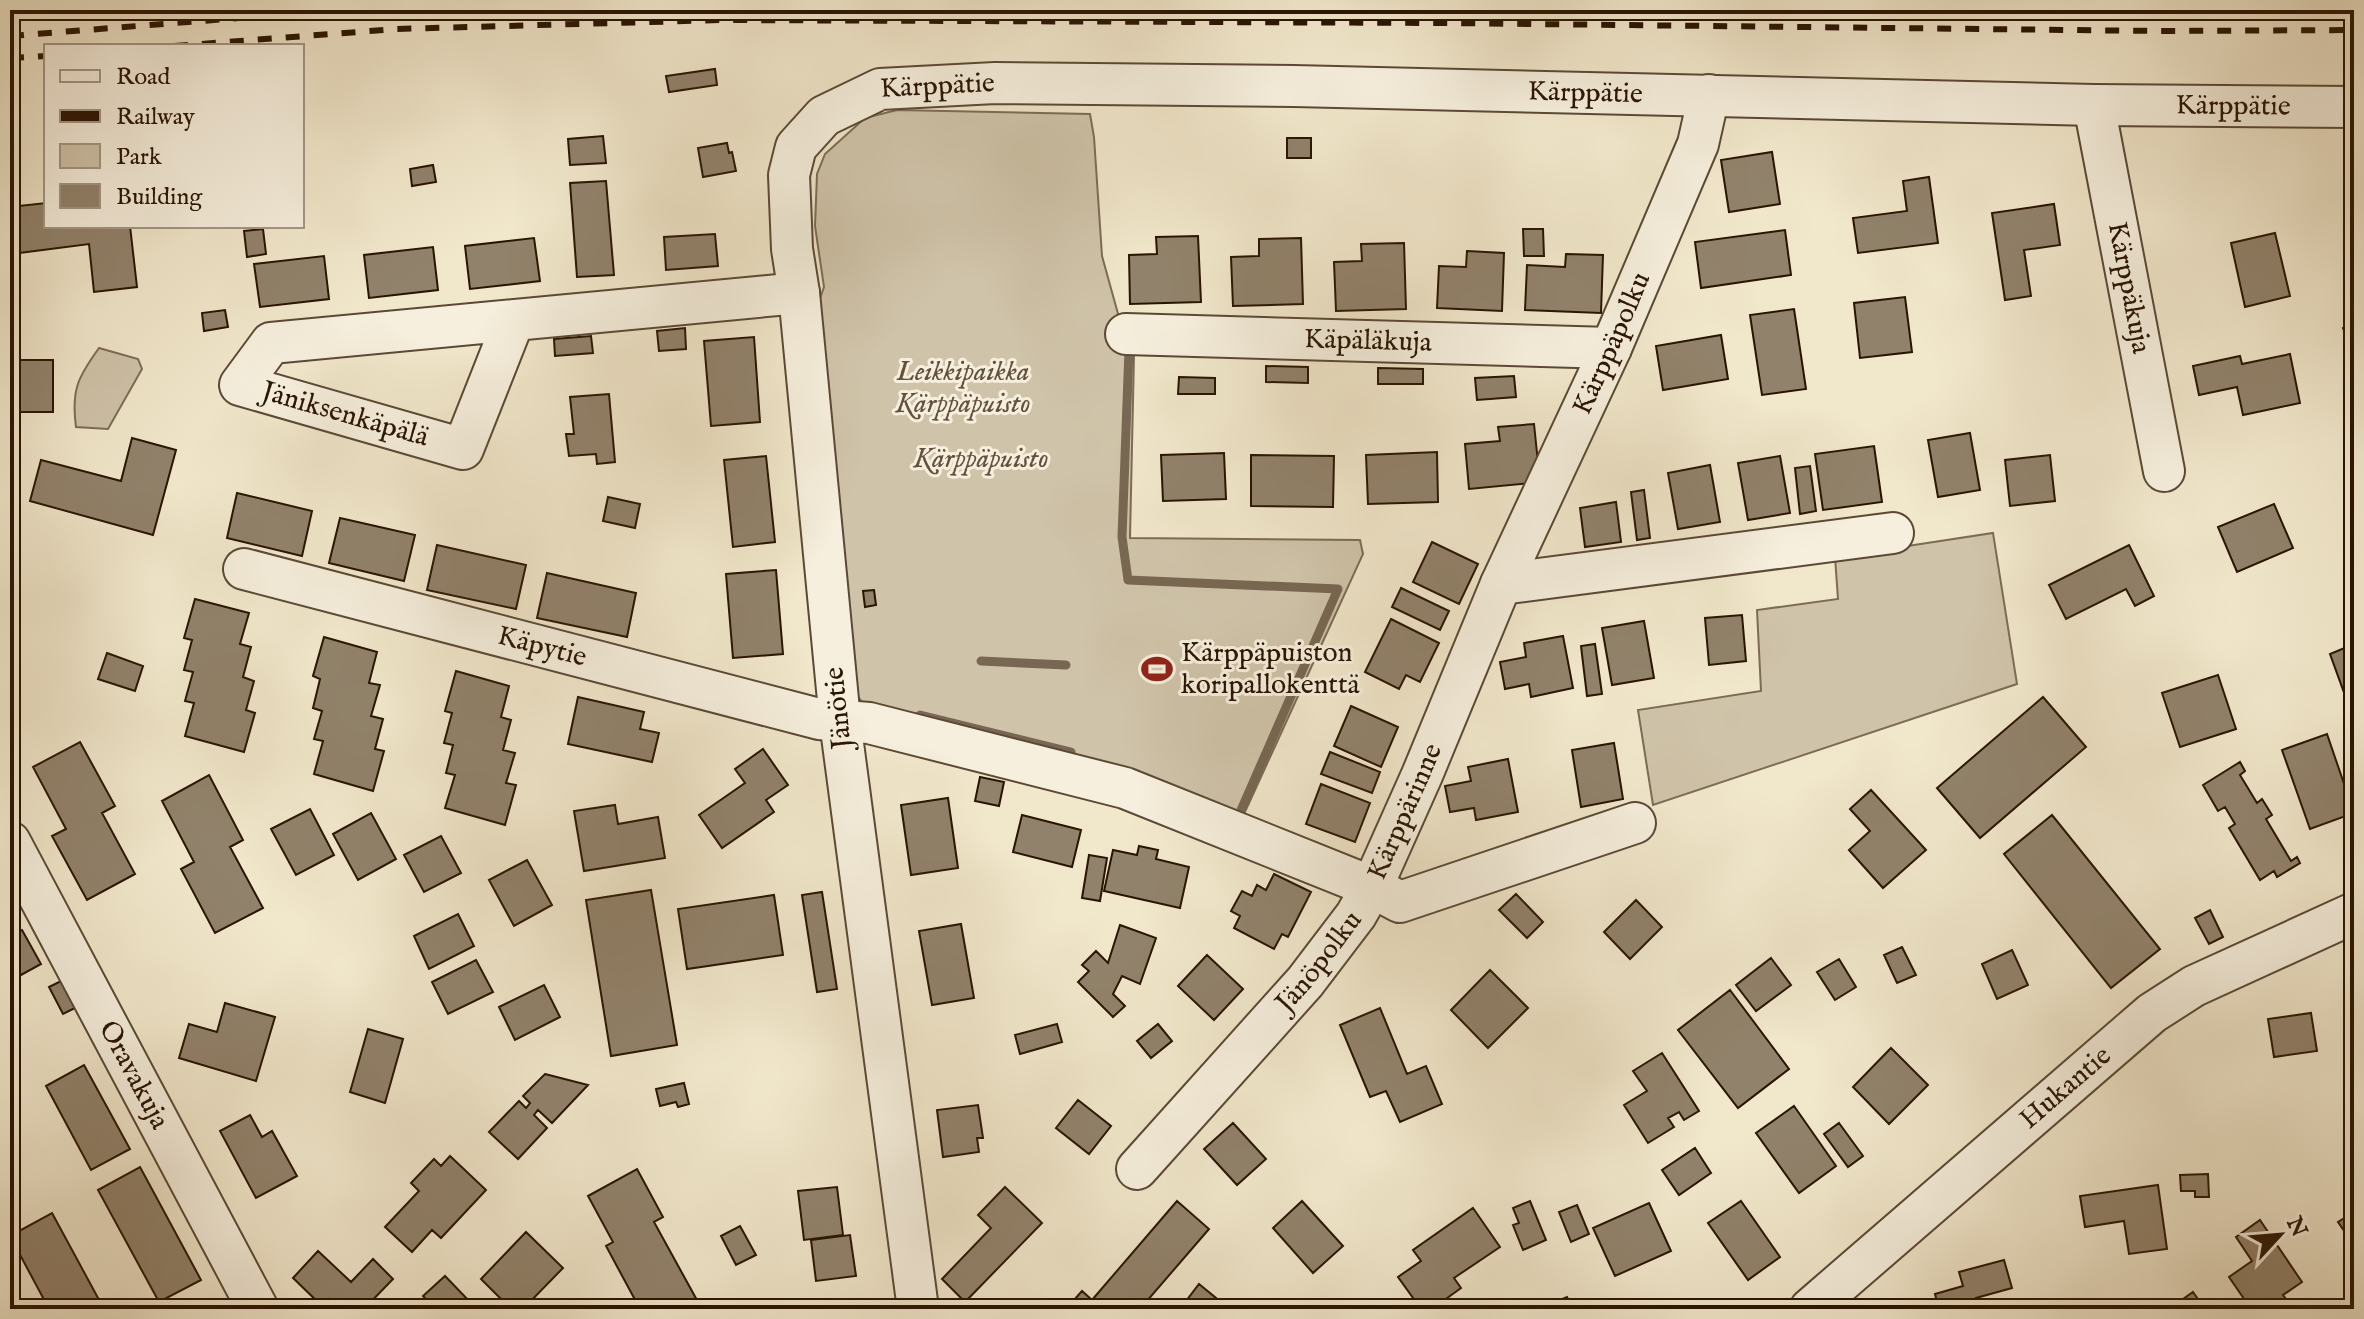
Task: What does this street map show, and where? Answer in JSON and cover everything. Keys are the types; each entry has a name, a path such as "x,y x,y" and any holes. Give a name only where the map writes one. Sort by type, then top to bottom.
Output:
{"street":[{"name":"Kärppätie","path":"824,116 880,89 995,83 1294,86 2094,105 2354,107"},
{"name":"Kärppäpolku","path":"1501,584 1611,348 1698,144 1709,95"},
{"name":"Kärppäkuja","path":"2094,105 2164,471"},
{"name":"Jänötie","path":"824,116 796,147 789,175 792,249 799,293 840,721 918,1309"},
{"name":"Jäniksenkäpälä","path":"514,320 463,449 240,385 271,343 799,293"},
{"name":"Käpäläkuja","path":"1126,334 1611,348"},
{"path":"1501,584 1893,533"},
{"name":"Käpytie","path":"244,569 819,719 840,721"},
{"name":"Kärppärinne","path":"840,721 869,723 1125,788 1372,887 1501,584"},
{"name":"Jänöpolku","path":"1137,1169 1305,982 1356,915 1372,887 1400,902 1635,823"},
{"name":"Oravakuja","path":"10,842 258,1309"},
{"name":"Hukantie","path":"1810,1309 2152,1013 2194,986 2354,913"}],"green space":[{"name":"Kärppäpuisto","path":"897,110 1090,114 1102,256 1120,321 1134,355 1130,538 1360,540 1363,554 1239,825 863,703 852,689 817,307 824,287 815,226 817,174 825,154 865,118"},
{"path":"99,348 138,359 142,369 108,429 76,427 78,384"},
{"path":"1993,533 2017,684 1653,805 1638,710 1761,691 1757,610 1838,599 1835,557"}],"building":[{"path":"715,69 717,85 669,92 666,76"},
{"path":"603,136 606,163 570,165 568,139"},
{"path":"1287,138 1311,138 1311,158 1287,158"},
{"path":"727,143 736,171 703,177 698,148"},
{"path":"1772,152 1780,204 1729,212 1721,160"},
{"path":"433,165 436,182 412,186 410,169"},
{"path":"1929,177 1938,243 1858,253 1853,218 1907,211 1903,181"},
{"path":"606,181 614,275 577,277 570,183"},
{"path":"44,203 44,228 130,228 137,287 94,292 89,244 11,254 10,207"},
{"path":"2054,204 2060,245 2024,250 2031,296 2005,300 1992,213"},
{"path":"263,229 266,254 247,257 244,231"},
{"path":"1523,229 1543,229 1544,256 1524,256"},
{"path":"1785,230 1791,275 1701,288 1695,242"},
{"path":"2275,233 2290,296 2245,307 2231,243"},
{"path":"715,234 718,266 666,270 664,237"},
{"path":"1198,236 1201,302 1130,304 1129,255 1157,254 1156,237"},
{"path":"534,238 540,281 470,289 465,246"},
{"path":"1301,238 1303,304 1233,306 1231,257 1259,256 1259,239"},
{"path":"1404,243 1406,309 1336,311 1334,262 1362,261 1361,244"},
{"path":"433,247 438,290 369,298 364,255"},
{"path":"1467,251 1504,253 1502,311 1437,308 1439,266 1466,267"},
{"path":"1566,254 1603,255 1601,313 1525,310 1527,265 1565,267"},
{"path":"324,256 329,299 260,307 254,264"},
{"path":"1905,297 1912,352 1860,358 1854,303"},
{"path":"1794,309 1806,389 1762,395 1750,315"},
{"path":"225,310 228,327 204,331 202,313"},
{"path":"2354,323 2354,355 2343,328"},
{"path":"685,328 686,349 659,351 657,331"},
{"path":"1721,335 1728,379 1663,390 1656,346"},
{"path":"591,336 593,353 555,356 554,339"},
{"path":"754,337 760,422 711,426 704,341"},
{"path":"2290,354 2300,403 2243,415 2237,387 2199,395 2193,366 2240,356 2242,364"},
{"path":"10,360 53,360 53,412 10,412"},
{"path":"1266,366 1308,367 1308,383 1266,382"},
{"path":"1378,368 1423,369 1423,384 1378,384"},
{"path":"1514,376 1516,397 1477,400 1475,378"},
{"path":"1179,377 1215,378 1215,394 1178,394"},
{"path":"609,394 615,462 597,464 596,454 569,456 566,434 574,434 570,397"},
{"path":"1534,424 1540,482 1469,489 1465,444 1500,441 1498,427"},
{"path":"1970,433 1980,490 1938,497 1928,440"},
{"path":"132,438 176,450 153,535 30,501 41,460 121,481"},
{"path":"1874,446 1882,502 1823,510 1815,454"},
{"path":"1437,452 1438,502 1368,504 1366,455"},
{"path":"1224,453 1226,499 1163,501 1161,455"},
{"path":"1251,455 1334,456 1333,507 1251,506"},
{"path":"2050,455 2055,501 2010,506 2005,460"},
{"path":"766,456 775,542 733,547 724,460"},
{"path":"1780,456 1790,513 1748,520 1738,463"},
{"path":"1710,465 1720,522 1678,529 1668,473"},
{"path":"1810,466 1816,511 1800,514 1795,468"},
{"path":"1644,490 1650,538 1637,540 1631,492"},
{"path":"237,493 312,511 302,556 227,538"},
{"path":"608,497 640,504 635,528 603,521"},
{"path":"1616,502 1621,542 1585,547 1580,508"},
{"path":"2274,504 2293,548 2237,572 2218,527"},
{"path":"340,518 415,535 404,581 329,563"},
{"path":"1432,542 1478,564 1459,604 1413,582"},
{"path":"437,545 526,565 516,609 427,590"},
{"path":"2129,545 2154,596 2135,606 2126,589 2066,619 2049,585"},
{"path":"776,570 783,654 733,658 726,574"},
{"path":"547,573 636,593 627,637 537,618"},
{"path":"1401,588 1449,611 1440,630 1392,607"},
{"path":"874,590 876,605 865,607 863,591"},
{"path":"195,599 249,613 240,644 251,647 243,677 254,681 246,710 255,713 244,752 185,736 194,703 185,701 193,672 184,670 192,640 184,638"},
{"path":"1742,615 1746,661 1709,665 1705,618"},
{"path":"1391,619 1439,643 1420,682 1406,675 1399,689 1365,672"},
{"path":"1644,621 1654,678 1612,685 1602,628"},
{"path":"1563,636 1573,688 1531,697 1529,684 1505,689 1500,662 1526,657 1524,643"},
{"path":"324,637 377,652 369,683 380,685 371,716 383,719 375,749 384,751 373,791 314,774 323,741 314,739 322,711 313,708 320,679 313,676"},
{"path":"1595,644 1602,694 1587,696 1581,646"},
{"path":"2354,644 2354,708 2350,709 2330,654"},
{"path":"107,653 143,666 135,691 98,679"},
{"path":"456,671 509,686 501,717 511,720 503,750 515,753 506,783 516,785 505,825 445,808 455,775 446,773 453,745 444,743 452,713 445,711"},
{"path":"2218,675 2236,729 2180,747 2162,693"},
{"path":"578,697 644,712 640,729 659,733 652,762 568,744"},
{"path":"2043,697 2086,747 1980,838 1937,788"},
{"path":"1351,706 1398,727 1381,767 1334,746"},
{"path":"2327,734 2354,813 2310,829 2282,750"},
{"path":"80,742 115,806 102,813 135,874 87,900 52,836 66,829 33,767"},
{"path":"1614,743 1623,799 1581,807 1572,750"},
{"path":"763,749 788,785 766,800 774,812 722,848 699,815 745,783 735,769"},
{"path":"1330,752 1380,772 1372,793 1321,774"},
{"path":"1508,759 1518,812 1476,820 1474,808 1450,812 1445,786 1471,781 1468,767"},
{"path":"2240,762 2245,771 2240,775 2257,803 2262,799 2272,815 2266,819 2291,861 2297,857 2300,863 2277,877 2274,871 2260,880 2229,828 2235,824 2225,807 2218,811 2203,785"},
{"path":"209,775 243,840 230,847 263,908 215,933 181,869 194,862 162,801"},
{"path":"980,777 1004,782 999,806 975,801"},
{"path":"1321,784 1370,803 1355,842 1306,824"},
{"path":"1871,790 1926,850 1883,888 1849,850 1870,831 1850,809"},
{"path":"948,798 958,868 911,875 901,805"},
{"path":"615,805 618,824 658,817 665,858 584,871 574,811"},
{"path":"310,809 334,855 296,875 271,829"},
{"path":"371,813 396,859 358,880 333,834"},
{"path":"1022,815 1081,830 1072,867 1013,852"},
{"path":"2052,815 2160,949 2111,988 2004,854"},
{"path":"441,836 461,873 424,892 404,855"},
{"path":"1139,846 1158,850 1156,859 1189,867 1180,908 1104,891 1113,850 1137,855"},
{"path":"1089,855 1107,858 1100,901 1082,898"},
{"path":"527,860 552,905 514,926 489,880"},
{"path":"1274,874 1311,892 1288,937 1282,934 1274,949 1234,928 1240,916 1231,911 1242,891 1252,896 1257,885 1266,890"},
{"path":"651,890 677,1045 611,1056 586,900"},
{"path":"822,892 837,989 817,992 802,895"},
{"path":"1516,894 1543,922 1527,938 1499,910"},
{"path":"774,895 783,955 687,969 678,909"},
{"path":"1636,900 1662,927 1630,959 1604,932"},
{"path":"2210,910 2223,937 2209,944 2195,918"},
{"path":"458,914 474,946 429,969 414,936"},
{"path":"961,924 974,998 932,1005 919,931"},
{"path":"1120,925 1156,938 1140,984 1122,976 1113,994 1125,1006 1113,1017 1078,982 1089,971 1082,965 1096,951 1108,963"},
{"path":"22,930 41,964 10,981 10,936"},
{"path":"1902,947 1916,975 1897,983 1884,955"},
{"path":"2012,950 2028,985 1997,999 1982,964"},
{"path":"1207,955 1243,989 1214,1020 1178,986"},
{"path":"1771,958 1791,985 1756,1011 1736,985"},
{"path":"1839,959 1856,987 1835,1000 1817,972"},
{"path":"476,960 493,992 448,1014 432,982"},
{"path":"1490,970 1528,1008 1488,1048 1451,1010"},
{"path":"63,980 77,1007 63,1014 49,987"},
{"path":"544,985 560,1017 515,1040 499,1007"},
{"path":"1730,990 1789,1069 1738,1108 1678,1030"},
{"path":"225,1003 275,1017 256,1081 179,1058 189,1024 217,1032"},
{"path":"1380,1008 1407,1074 1426,1066 1442,1104 1400,1122 1386,1091 1370,1097 1340,1025"},
{"path":"2311,1013 2317,1051 2274,1057 2268,1019"},
{"path":"1057,1024 1062,1042 1020,1054 1015,1035"},
{"path":"1158,1024 1172,1041 1151,1058 1137,1041"},
{"path":"368,1029 403,1039 385,1103 350,1092"},
{"path":"1891,1048 1928,1085 1889,1124 1853,1087"},
{"path":"1662,1053 1699,1111 1684,1120 1679,1112 1668,1118 1674,1127 1648,1143 1624,1105 1647,1091 1633,1071"},
{"path":"84,1065 130,1149 91,1170 46,1086"},
{"path":"545,1074 588,1085 552,1123 538,1110 534,1115 547,1128 518,1159 489,1132 519,1101 526,1108 530,1103 523,1096"},
{"path":"684,1083 689,1104 678,1107 676,1102 660,1106 656,1089"},
{"path":"1078,1100 1111,1126 1089,1154 1056,1128"},
{"path":"978,1105 983,1138 977,1138 979,1152 943,1157 937,1110"},
{"path":"1794,1106 1836,1166 1799,1193 1756,1133"},
{"path":"250,1115 262,1137 272,1131 297,1176 256,1198 220,1131"},
{"path":"1233,1123 1266,1159 1237,1185 1204,1149"},
{"path":"1839,1123 1863,1156 1848,1167 1824,1134"},
{"path":"1695,1148 1711,1173 1679,1195 1662,1170"},
{"path":"450,1156 486,1190 441,1238 432,1230 412,1252 385,1227 419,1191 411,1183 434,1159 441,1166"},
{"path":"140,1167 201,1280 159,1302 98,1190"},
{"path":"637,1169 663,1217 654,1222 698,1302 686,1309 640,1309 606,1246 613,1242 588,1196"},
{"path":"2208,1174 2209,1197 2195,1197 2195,1191 2181,1191 2180,1175"},
{"path":"2158,1185 2167,1249 2129,1254 2124,1221 2085,1227 2080,1196"},
{"path":"837,1187 843,1235 804,1240 798,1191"},
{"path":"1005,1187 1042,1223 965,1302 942,1279 991,1228 978,1215"},
{"path":"1177,1201 1209,1229 1140,1309 1066,1309 1082,1291 1092,1300"},
{"path":"1302,1201 1343,1246 1313,1273 1273,1228"},
{"path":"1530,1201 1546,1240 1523,1250 1513,1225 1519,1223 1513,1208"},
{"path":"1741,1201 1780,1257 1748,1280 1708,1223"},
{"path":"1649,1203 1671,1251 1615,1276 1593,1228"},
{"path":"1577,1205 1589,1234 1571,1242 1559,1212"},
{"path":"1473,1208 1500,1247 1454,1278 1461,1288 1432,1309 1421,1309 1398,1277 1421,1261 1413,1250"},
{"path":"2354,1212 2354,1245 2338,1222"},
{"path":"52,1213 104,1309 49,1309 10,1236"},
{"path":"2260,1220 2302,1282 2283,1295 2293,1309 2251,1309 2229,1277 2252,1261 2236,1237"},
{"path":"740,1226 756,1255 736,1265 721,1236"},
{"path":"526,1232 563,1268 523,1309 511,1309 481,1279"},
{"path":"850,1235 856,1276 816,1281 811,1240"},
{"path":"318,1251 351,1282 373,1259 393,1279 364,1309 339,1309 329,1299 322,1306 293,1278"},
{"path":"2004,1260 2012,1288 1976,1298 1980,1309 1939,1309 1935,1294 1963,1286 1959,1272"},
{"path":"445,1276 472,1304 467,1309 435,1309 423,1296"},
{"path":"1199,1284 1216,1298 1207,1309 1180,1309"},
{"path":"2193,1292 2205,1309 2169,1309"},
{"path":"1567,1297 1573,1309 1538,1309"}],"waterway":[{"path":"1129,350 1122,537 1128,580 1338,589 1238,817 1235,816"},
{"path":"981,661 1066,665"},
{"path":"920,715 1071,752"}],"railway":[{"path":"10,36 341,10"},
{"path":"200,44 397,29 722,20 2354,30"},
{"path":"10,58 44,56"}],"place":[{"name":"Kärppäpuiston koripallokenttä","path":"1157,669"}],"park label":[{"name":"Leikkipaikka Kärppäpuisto","path":"963,388"}]}
